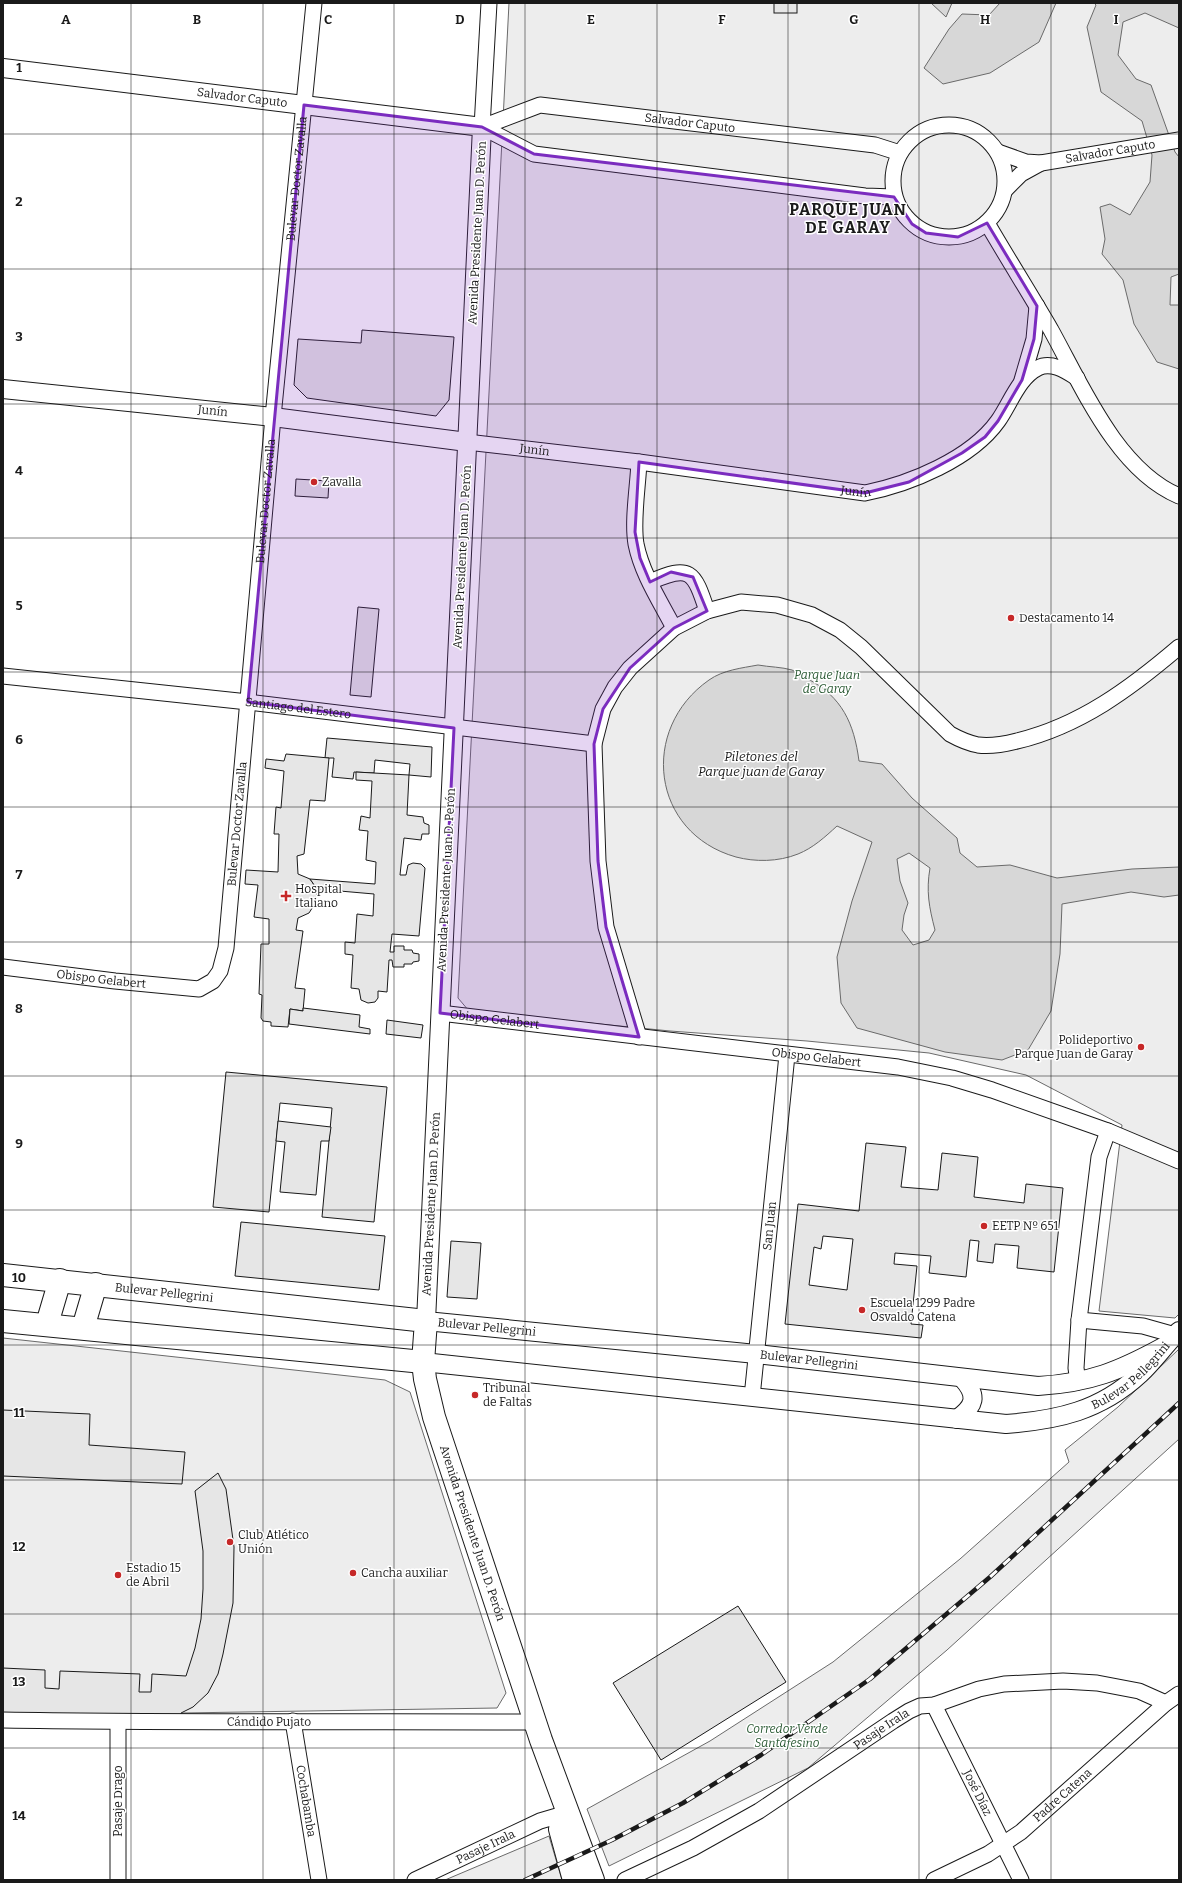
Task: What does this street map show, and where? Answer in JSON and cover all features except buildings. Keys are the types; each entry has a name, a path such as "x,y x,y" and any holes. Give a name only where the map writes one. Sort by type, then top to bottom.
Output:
{"main road":[{"name":"Bulevar Pellegrini","path":"3,1275 426,1321"},
{"path":"47,1324 60,1280"},
{"path":"83,1328 96,1284"},
{"name":"Bulevar Pellegrini","path":"3,1321 47,1324 423,1362"},
{"name":"Avenida Presidente Juan D. Perón","path":"426,1321 423,1362 425,1379 434,1417 538,1731 593,1880"},
{"name":"Avenida Presidente Juan D. Perón","path":"538,1731 557,1816 574,1880"}],"street":[{"name":"Bulevar Doctor Zavalla","path":"199,989 214,981 220,971 226,948 273,417 314,3"},
{"name":"Avenida Presidente Juan D. Perón","path":"426,1321 489,3"},
{"name":"Salvador Caputo","path":"3,68 482,126 534,154 865,196 894,197"},
{"name":"Salvador Caputo","path":"482,126 540,105 875,145 900,153"},
{"path":"945,125 957,125 973,130 987,139 998,152 1004,167 1006,182 1004,190 997,211 987,223 973,232 958,237 941,237 926,233 912,224 901,212 894,197 892,182 894,167 900,153 910,139 924,130 945,125"},
{"name":"Salvador Caputo","path":"998,152 1026,162 1041,163 1179,140"},
{"name":"Salvador Caputo","path":"1004,190 1021,174 1041,163"},
{"path":"987,223 1111,438 1147,477 1179,496"},
{"name":"Junín","path":"3,389 273,417 639,462 865,493 891,488 909,482 962,453 985,438 1012,401 1022,380 1034,339 1036,306"},
{"name":"Junín","path":"1022,380 1038,368 1048,366 1061,368 1077,378"},
{"path":"639,462 635,532 640,558 650,582 674,628"},
{"path":"650,582 672,572 682,572 692,577 699,586 707,611"},
{"path":"639,1037 606,927 598,861 594,744 603,709 615,687 630,668 674,628 707,611 741,602 777,605 812,615 840,630 861,647 950,734 963,741 979,745 999,745 1059,728 1112,699 1147,674 1179,647"},
{"name":"Santiago del Estero","path":"3,676 248,702 594,744"},
{"name":"Obispo Gelabert","path":"3,967 115,981 199,989"},
{"name":"Obispo Gelabert","path":"440,1013 898,1067 952,1078 992,1090 1108,1131 1179,1161"},
{"name":"San Juan","path":"752,1396 787,1055"},
{"path":"1078,1382 1076,1368 1079,1320 1099,1157 1108,1131"},
{"path":"1079,1320 1143,1326 1173,1338"},
{"name":"Bulevar Pellegrini","path":"426,1321 756,1354 963,1379 1038,1386 1078,1382 1118,1370 1173,1338"},
{"name":"Bulevar Pellegrini","path":"423,1362 1006,1424 1047,1420 1084,1410 1119,1390 1140,1374 1173,1338"},
{"path":"957,1418 967,1412 972,1406 973,1399 970,1386 963,1379"},
{"name":"Pasaje Irala","path":"624,1880 693,1848 759,1811 909,1711 920,1706 934,1705 979,1689 1004,1684 1063,1681 1120,1686 1138,1691 1166,1704"},
{"name":"Padre Catena","path":"934,1880 1004,1845 1021,1832 1179,1694"},
{"name":"José Díaz","path":"934,1705 1020,1880"},
{"name":"Cándido Pujato","path":"3,1720 118,1722 293,1721 538,1731"},
{"name":"Cochabamba","path":"293,1721 318,1880"},
{"name":"Pasaje Drago","path":"118,1722 118,1880"},
{"name":"Pasaje Irala","path":"415,1880 540,1821 557,1816"}],"highlighted area":[{"path":"304,105 482,127 534,154 894,197 912,224 926,233 958,237 987,223 1037,306 1034,339 1022,380 998,421 985,437 962,453 909,482 865,493 639,462 635,532 640,558 650,582 671,572 693,577 707,611 674,628 630,668 603,709 594,744 598,861 606,927 639,1037 440,1013 454,728 248,702"}],"shaded area":[{"name":"Parque Juan de Garay","path":"509,3 1179,3 1179,1314 1175,1318 1099,1311 1122,1125 1026,1075 929,1053 807,1041 670,1031 469,1011 458,998"},
{"name":"Club Atlético Unión","path":"3,1338 385,1380 410,1392 506,1693 497,1708 182,1713 181,1716 3,1713"},
{"name":"Corredor Verde Santafesino","path":"1179,1349 1179,1439 947,1650 808,1768 609,1866 587,1809 710,1741 833,1662 960,1559 1069,1462 1065,1450 1118,1407"},
{"path":"549,1836 562,1880 445,1880"}],"water":[{"path":"931,3 952,3 946,17"},
{"path":"1000,3 1056,3 1039,42 990,73 943,84 924,68 949,29 962,14 989,15"},
{"path":"1094,3 1179,3 1179,28 1145,13 1123,22 1118,55 1136,79 1151,85 1175,152 1179,157 1179,274 1171,277 1170,305 1179,305 1179,369 1157,362 1134,324 1123,280 1102,254 1105,239 1100,207 1110,204 1130,215 1150,182 1152,155 1142,121 1101,92 1087,27 1096,5"},
{"name":"Piletones del Parque juan de Garay","path":"758,665 792,670 820,686 830,694 838,703 850,723 857,747 859,761 882,764 912,798 957,838 960,853 977,867 1010,865 1057,878 1132,869 1179,867 1179,895 1164,897 1131,892 1062,904 1060,954 1051,1011 1028,1050 1002,1060 945,1052 857,1028 841,1003 837,957 852,901 872,842 837,826 814,845 803,852 790,857 775,860 759,860 736,857 708,845 686,826 672,803 664,778 664,751 672,725 687,701 714,677 739,668","holes":["909,853 930,868 928,884 929,899 935,930 929,940 913,945 902,930 904,915 908,903 900,881 897,859"]}],"railway":[{"path":"525,1880 612,1840 683,1803 761,1755 870,1679 990,1577 1179,1403"}],"place":[{"name":"Zavalla","path":"314,482"},
{"name":"Destacamento 14","path":"1011,618"},
{"name":"Hospital Italiano","path":"286,896"},
{"name":"Polideportivo Parque Juan de Garay","path":"1141,1047"},
{"name":"EETP Nº 651","path":"984,1226"},
{"name":"Escuela 1299 Padre Osvaldo Catena","path":"862,1310"},
{"name":"Tribunal de Faltas","path":"475,1395"},
{"name":"Club Atlético Unión","path":"230,1542"},
{"name":"Cancha auxiliar","path":"353,1573"},
{"name":"Estadio 15 de Abril","path":"118,1575"}],"district":[{"name":"PARQUE JUAN DE GARAY","path":"848,218"}]}
